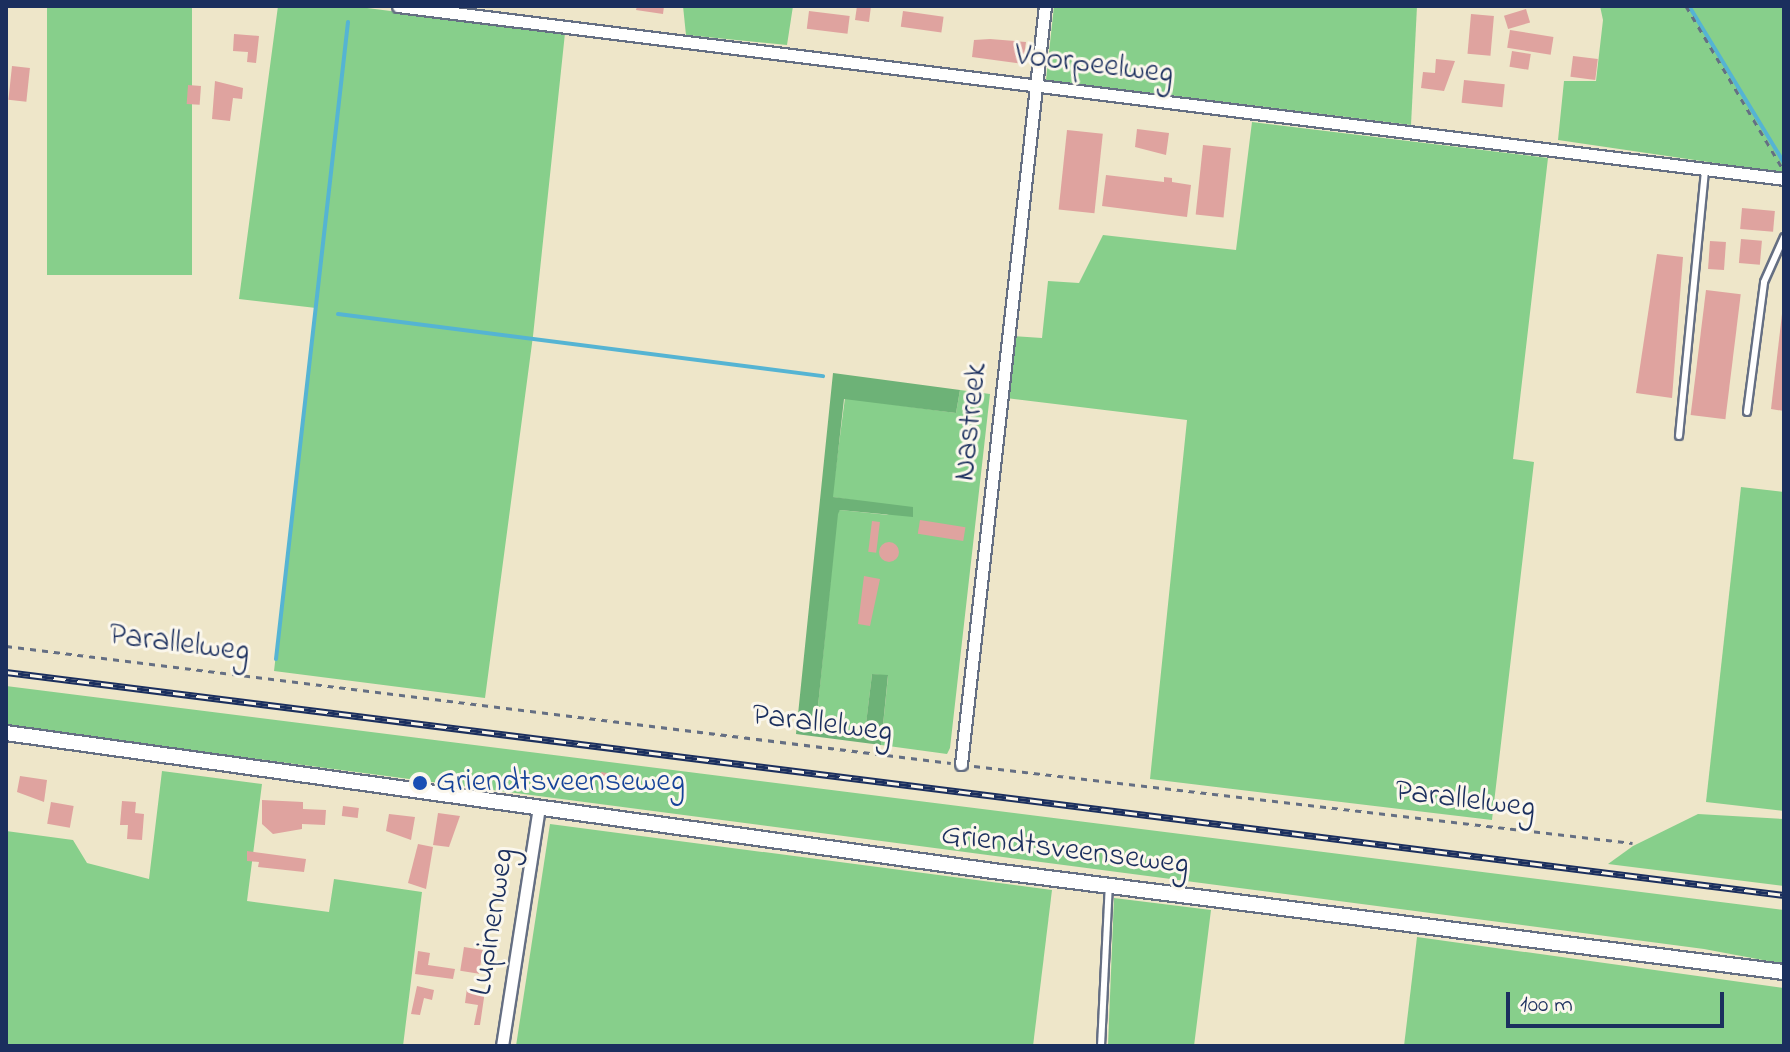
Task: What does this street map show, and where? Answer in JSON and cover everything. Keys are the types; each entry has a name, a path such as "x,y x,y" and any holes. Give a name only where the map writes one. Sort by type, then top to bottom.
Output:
{"street":[{"name":"Voorpeelweg","path":"398,6 1705,169 1784,176"},
{"name":"Nastreek","path":"961,764 1045,6"},
{"name":"Griendtsveenseweg","path":"6,733 1109,885 1784,972"},
{"name":"Lupinenweg","path":"502,1046 539,807"}],"lane":[{"path":"1679,436 1705,169"},
{"path":"1747,412 1764,282 1784,237"},
{"path":"1101,1046 1109,885"}],"path":[{"path":"1686,6 1784,176"},
{"name":"Parallelweg","path":"6,646 1633,843"}],"green space":[{"path":"47,6 192,6 192,275 47,275"},
{"path":"278,6 351,6 565,33 533,336 485,698 274,671 316,308 239,299"},
{"path":"683,6 793,6 787,45 686,35"},
{"path":"1054,6 1417,6 1411,125 1046,80"},
{"path":"1600,6 1784,6 1784,173 1558,140 1564,81 1596,81 1603,20"},
{"path":"1252,122 1548,158 1513,459 1534,462 1492,820 1150,779 1187,420 1006,398 1013,336 1042,338 1048,281 1079,283 1103,235 1236,250"},
{"path":"833,373 960,390 956,413 844,399 833,497 913,507 913,517 840,510 838,514 816,725 865,732 872,674 888,675 881,745 796,734"},
{"path":"960,390 990,394 950,748 947,754 881,745 888,676 872,674 865,733 816,726 837,514 840,510 889,515 859,501 832,497 845,398 956,413"},
{"path":"1741,487 1784,492 1784,811 1706,802"},
{"path":"6,686 1784,910 1784,964 1704,949 6,726"},
{"path":"162,771 262,784 247,901 329,912 334,879 422,892 403,1046 6,1046 6,831 73,840 87,863 149,879"},
{"path":"1698,814 1784,819 1784,886 1608,864 1633,846"},
{"path":"550,824 1052,890 1033,1046 516,1046"},
{"path":"1114,898 1211,910 1194,1046 1108,1046"},
{"path":"1417,937 1784,988 1784,1046 1404,1046"}],"building":[{"path":"637,6 664,6 663,14 636,10"},
{"path":"857,6 871,6 869,22 855,20"},
{"path":"1526,9 1530,22 1508,29 1504,16"},
{"path":"809,11 850,16 848,34 807,29"},
{"path":"903,11 944,17 941,33 901,27"},
{"path":"1471,14 1494,16 1490,56 1468,54"},
{"path":"1510,30 1553,37 1551,55 1507,48"},
{"path":"234,34 259,36 256,63 247,62 248,52 233,51"},
{"path":"974,40 1026,42 1023,64 972,57"},
{"path":"1512,51 1531,54 1528,70 1509,67"},
{"path":"1573,56 1598,59 1595,80 1570,77"},
{"path":"1436,59 1455,61 1444,91 1421,88 1423,72 1435,73"},
{"path":"12,66 30,68 26,102 8,100"},
{"path":"1464,80 1505,84 1502,107 1462,103"},
{"path":"215,81 243,88 242,99 233,98 230,121 212,119"},
{"path":"188,85 201,86 200,105 187,104"},
{"path":"1137,129 1169,133 1166,155 1135,147"},
{"path":"1067,130 1103,134 1094,213 1059,210"},
{"path":"1203,145 1231,148 1224,218 1196,215"},
{"path":"1106,175 1164,182 1164,177 1172,178 1172,182 1191,185 1187,217 1102,206"},
{"path":"1742,208 1775,211 1773,232 1740,229"},
{"path":"1741,239 1762,241 1760,265 1739,263"},
{"path":"1710,241 1726,242 1724,270 1708,269"},
{"path":"1657,254 1683,257 1672,398 1636,393"},
{"path":"1706,290 1741,294 1725,419 1691,415"},
{"path":"1784,314 1784,411 1771,409"},
{"path":"920,520 965,527 963,541 918,534"},
{"path":"872,521 880,522 876,553 868,552"},
{"path":"889,542 896,545 899,552 896,559 889,562 882,559 879,552 882,545"},
{"path":"864,576 880,579 870,626 858,624"},
{"path":"601,772 621,775 619,786 599,783"},
{"path":"20,776 47,780 44,802 17,792"},
{"path":"262,800 303,802 303,809 326,810 325,825 302,824 302,829 273,834 262,824"},
{"path":"122,801 136,802 135,813 144,814 142,840 127,839 128,825 120,825"},
{"path":"51,802 74,806 70,828 47,824"},
{"path":"343,806 359,808 358,818 342,816"},
{"path":"438,813 460,816 449,847 433,845"},
{"path":"389,814 415,817 411,840 386,831"},
{"path":"418,844 433,847 426,889 408,883"},
{"path":"247,851 306,859 304,872 258,867 259,862 247,861"},
{"path":"464,947 483,950 479,974 460,971"},
{"path":"418,951 430,953 428,965 455,969 453,979 415,974"},
{"path":"417,986 434,990 432,1000 424,998 420,1015 411,1014"},
{"path":"467,988 485,991 480,1025 474,1025 478,1005 465,1003"}],"waterway":[{"path":"1689,6 1784,163"},
{"path":"276,659 348,22"},
{"path":"338,314 823,376"}],"railway":[{"path":"6,672 1784,895"}],"place":[{"name":"Griendtsveenseweg","path":"420,783"}]}
